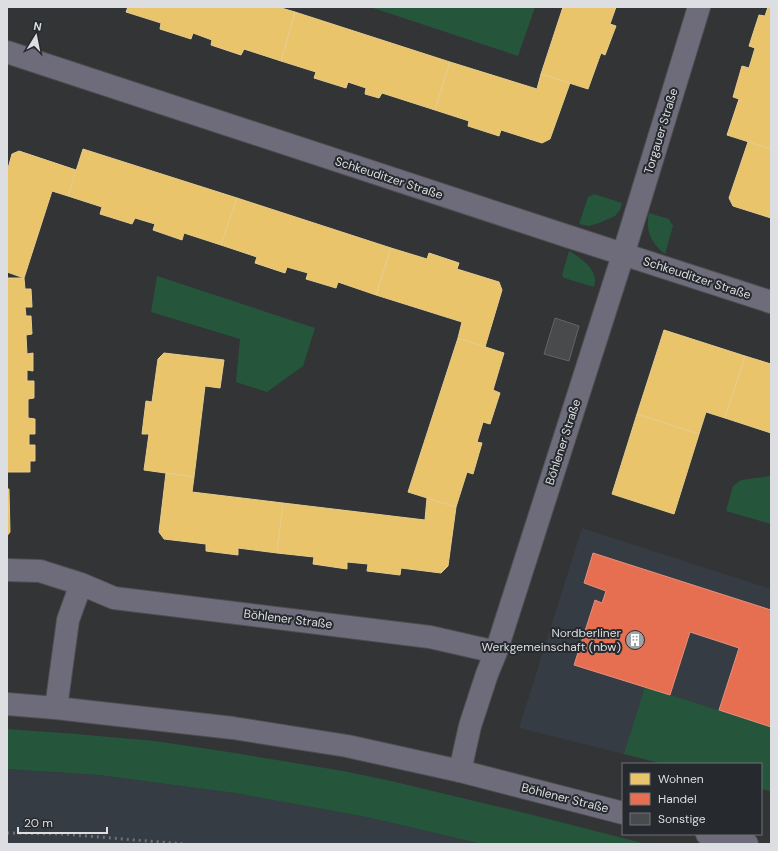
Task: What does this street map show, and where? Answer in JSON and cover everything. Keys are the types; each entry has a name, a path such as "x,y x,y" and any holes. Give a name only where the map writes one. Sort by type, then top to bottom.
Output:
{"street":[{"name":"Torgauer Straße","path":"623,255 699,7"},
{"name":"Schkeuditzer Straße","path":"7,52 623,255 771,302"},
{"name":"Böhlener Straße","path":"460,771 470,726 496,652 623,255"},
{"name":"Böhlener Straße","path":"7,570 40,571 81,584 114,598 430,637 496,652"},
{"path":"56,708 68,620 81,584"},
{"name":"Böhlener Straße","path":"7,704 233,728 346,746 460,771 622,813"},
{"path":"711,835 747,844"}],"shaded area":[{"path":"582,528 771,589 771,791 762,789 762,763 659,763 519,728"},
{"path":"7,769 99,775 235,793 367,817 482,844 7,844"}],"green space":[{"path":"370,7 535,7 518,56"},
{"path":"594,194 622,203 620,210 615,216 599,223 589,226 579,224 588,197"},
{"path":"649,213 669,219 673,226 665,254 660,250 650,236 648,225"},
{"path":"569,251 582,259 592,271 595,281 594,287 564,278 562,275"},
{"path":"157,276 315,328 303,366 267,392 236,382 240,339 151,312"},
{"path":"771,476 771,524 726,511 733,486 741,480"},
{"path":"645,687 771,727 771,791 762,789 762,763 659,763 624,754"},
{"path":"7,729 155,741 343,771 529,814 646,844 482,844 367,817 235,793 99,775 7,769"}],"building: Wohnen":[{"path":"128,7 278,7 295,12 281,61 244,49 241,55 211,45 212,40 193,33 191,39 160,29 161,23 126,12"},
{"path":"563,7 616,7 610,24 616,26 605,55 601,53 588,89 541,74"},
{"path":"768,7 771,7 771,149 727,135 739,99 733,97 742,66 749,68 755,48 749,46 759,15 765,16"},
{"path":"295,12 450,62 435,110 382,93 379,98 365,94 366,88 348,82 346,88 314,78 316,72 281,61"},
{"path":"450,62 537,89 541,74 570,83 550,139 542,143 501,130 499,136 468,126 469,121 435,110"},
{"path":"748,142 771,149 771,218 733,206 729,198"},
{"path":"83,149 237,198 221,245 184,233 182,240 153,230 155,224 135,218 132,224 100,214 102,207 68,196"},
{"path":"19,151 76,170 68,196 52,191 24,278 7,272 7,172 12,154"},
{"path":"237,198 391,248 376,295 338,282 336,288 306,279 308,273 287,267 285,273 255,263 257,257 221,245"},
{"path":"391,248 427,259 429,253 459,263 457,269 499,282 502,290 485,347 458,338 462,322 376,295"},
{"path":"7,278 24,278 25,289 31,289 32,307 25,307 26,316 31,316 32,334 26,335 27,354 33,353 33,371 27,370 27,381 34,381 34,398 28,399 28,418 35,419 35,434 29,434 29,445 35,445 35,461 30,461 30,472 7,472"},
{"path":"664,330 745,356 725,418 706,412 699,434 637,414"},
{"path":"458,338 504,353 493,390 500,393 490,424 483,422 477,442 482,443 473,474 467,472 456,507 408,492"},
{"path":"164,353 224,360 220,388 205,386 194,477 144,470 149,434 142,434 146,401 152,402 158,359"},
{"path":"745,356 771,364 771,433 725,418"},
{"path":"637,414 699,434 674,514 612,494"},
{"path":"166,473 194,477 192,492 283,503 277,553 238,548 238,555 206,551 206,544 164,539 159,532"},
{"path":"7,489 9,489 10,532 7,536"},
{"path":"427,498 456,507 448,566 441,573 401,568 400,575 367,571 368,564 347,562 347,569 313,564 314,557 277,553 283,503 425,520"}],"building: Handel":[{"name":"Nordberliner Werkgemeinschaft (nbw)","path":"593,553 771,610 771,727 719,710 739,648 690,632 670,695 574,665 595,600 602,603 606,591 584,583"}],"building: Sonstige":[{"path":"555,318 579,326 569,361 544,354"}],"railway":[{"path":"7,833 63,834 185,844"}],"place":[{"name":"Nordberliner Werkgemeinschaft (nbw)","path":"635,640"}]}
